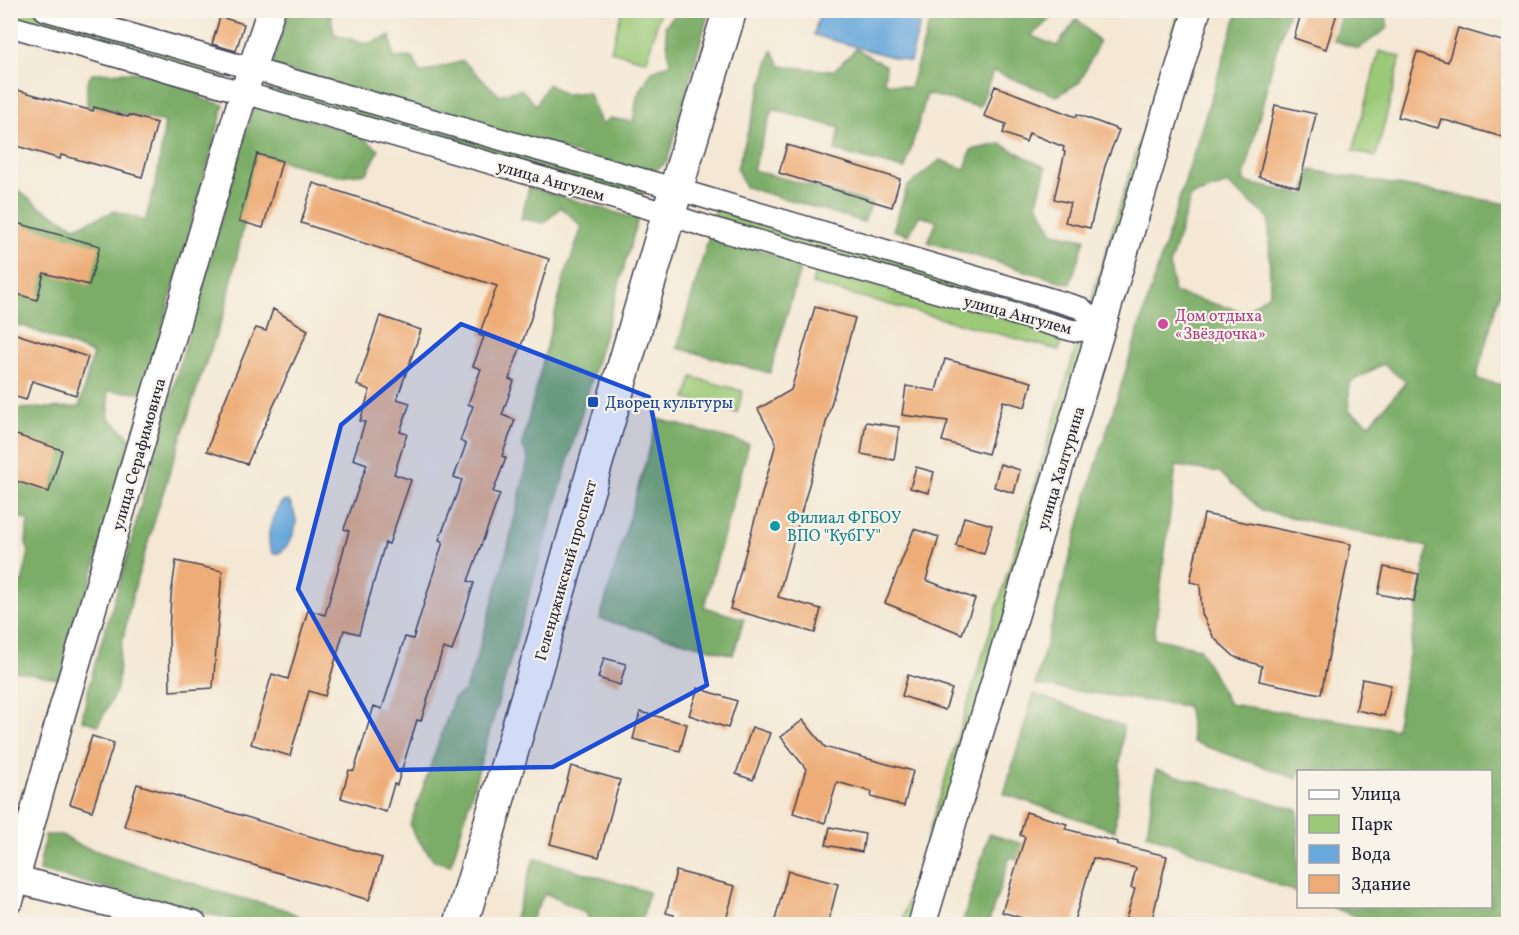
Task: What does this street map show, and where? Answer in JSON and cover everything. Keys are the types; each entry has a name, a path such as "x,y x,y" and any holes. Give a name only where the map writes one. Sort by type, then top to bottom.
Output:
{"main road":[{"name":"Геленджикский проспект","path":"461,924 730,10"}],"street":[{"name":"улица Ангулем","path":"45,10 248,81"},
{"name":"улица Серафимовича","path":"12,886 248,81 271,10"},
{"name":"улица Халтурина","path":"922,924 1197,10"},
{"name":"улица Ангулем","path":"10,26 248,81 673,202 1081,308 1102,328"},
{"path":"12,886 193,924"}],"highlighted area":[{"path":"461,324 649,397 707,685 553,767 398,770 298,589 341,425"}],"green space":[{"path":"10,11 32,11 230,69 226,82 11,21"},
{"path":"289,11 330,11 334,34 366,44 390,36 394,58 413,57 420,73 463,61 499,95 521,89 536,105 548,84 564,94 588,92 602,125 610,118 633,122 637,96 652,71 670,64 665,26 679,11 709,11 667,162 649,175 272,66"},
{"path":"622,11 660,11 647,61 611,51"},
{"path":"933,11 1059,11 1031,36 1057,46 1077,19 1099,42 1080,82 1057,96 993,71 980,107 927,94 905,169 835,151 840,128 772,109 753,170 872,203 864,222 745,187 737,169 772,50 781,66 833,71 856,49 886,66 884,82 910,88"},
{"path":"1179,11 1189,11 1097,315 1090,304"},
{"path":"1238,11 1289,11 1274,58 1243,182 1304,195 1310,170 1508,204 1508,263 1476,379 1508,386 1508,710 1504,733 1508,734 1508,924 1377,924 1335,908 1492,908 1492,770 1297,770 1297,779 1193,742 1187,706 1035,685 1089,488","holes":["1228,184 1269,218 1270,293 1245,312 1174,293 1170,263 1191,196","1383,364 1406,382 1370,424 1349,411 1349,383","1176,466 1219,472 1263,511 1428,547 1396,729 1229,704 1199,648 1154,638"]},
{"path":"1342,11 1385,11 1388,28 1358,49 1333,40"},
{"path":"1379,51 1401,57 1376,157 1353,151"},
{"path":"137,72 199,86 200,98 224,105 144,393 108,391 109,418 131,438 63,680 14,671 11,668 11,582 22,583 29,552 26,543 28,520 11,515 10,409 79,407 93,354 26,327 11,324 11,185 40,207 75,227 115,211 145,221 157,177 165,122 87,106 87,82 93,73"},
{"path":"270,82 645,188 641,200 267,92"},
{"path":"254,105 358,134 379,150 367,173 338,176 259,155 225,311 200,379 133,593 120,653 117,689 98,725 82,720 91,678"},
{"path":"1001,144 1046,168 1037,203 1053,233 1085,239 1070,284 928,242 937,221 919,216 909,235 893,230 907,187 940,160 965,169 971,150"},
{"path":"529,187 638,219 451,865 434,861 413,833 410,825 454,698 465,690 477,657 508,547 528,459 522,444 564,278 582,227 561,207 544,223 521,219"},
{"path":"717,205 1074,310 1069,326 711,223"},
{"path":"709,236 802,262 770,373 677,348"},
{"path":"817,265 1063,335 1059,350 812,284"},
{"path":"1091,336 914,924 901,924 1079,338"},
{"path":"692,377 743,391 737,413 686,399"},
{"path":"658,419 749,444 704,607 744,619 733,655 600,619"},
{"path":"1034,694 1123,726 1115,831 1004,794"},
{"path":"1156,770 1297,810 1297,893 1147,834"},
{"path":"989,834 1054,853 1050,869 1010,857 988,924 962,924"},
{"path":"45,835 62,835 76,844 222,893 284,909 314,924 249,924 39,871"},
{"path":"534,858 649,892 641,924 588,924 587,914 545,893 529,924 513,924"}],"water":[{"path":"820,11 918,11 923,13 910,62 814,35"},
{"path":"289,501 296,517 296,525 287,546 274,554 269,542 270,527 282,502"}],"building":[{"path":"1302,10 1338,10 1326,49 1294,38"},
{"path":"220,17 244,24 236,51 212,44"},
{"path":"1458,28 1509,43 1509,139 1441,119 1438,128 1398,117 1417,52 1448,62"},
{"path":"995,86 1076,117 1077,114 1119,130 1105,166 1090,228 1065,222 1070,203 1054,199 1065,152 1064,147 1029,133 1026,142 1003,133 1006,124 984,116"},
{"path":"10,88 93,111 94,107 157,123 142,177 61,155 60,159 10,144"},
{"path":"1275,105 1316,114 1299,187 1259,177"},
{"path":"787,145 900,179 892,207 779,173"},
{"path":"257,154 282,161 263,228 239,221"},
{"path":"313,183 549,259 509,379 514,381 502,415 515,420 502,456 506,458 493,492 500,494 468,581 474,583 452,651 443,648 421,721 417,720 397,785 394,784 386,812 341,798 349,770 354,771 374,706 382,709 405,637 413,639 443,542 439,540 462,480 454,477 466,444 460,441 473,406 468,404 481,369 473,366 484,337 479,335 497,286 301,223"},
{"path":"13,222 100,246 89,285 44,273 37,300 10,292 10,232"},
{"name":"Филиал ФГБОУ ВПО \"КубГУ\"","path":"815,307 855,318 778,597 821,609 815,633 730,609 776,443 758,409 791,390"},
{"path":"273,309 308,330 247,464 207,451 220,412 250,340 256,328 266,331"},
{"path":"380,316 421,330 397,399 410,403 400,432 407,434 394,474 411,480 389,544 385,543 359,634 344,630 325,696 309,691 290,756 251,744 272,674 288,679 308,610 325,615 349,531 344,529 367,464 353,459 365,422 360,421 370,390 357,385"},
{"path":"10,332 88,357 76,395 32,381 26,400 10,395"},
{"path":"945,359 1032,382 1025,407 1003,401 988,454 942,441 948,421 902,415 906,386 936,391"},
{"path":"866,422 899,427 894,460 861,454"},
{"path":"10,433 62,450 49,492 10,479"},
{"path":"1000,464 1020,470 1014,493 994,487"},
{"path":"916,467 934,472 929,493 910,488"},
{"path":"1204,514 1351,544 1321,694 1259,681 1262,666 1235,657 1214,638 1202,614 1200,584 1190,582"},
{"path":"964,517 992,525 984,554 956,546"},
{"path":"914,529 939,537 926,580 975,599 962,634 885,603"},
{"path":"176,561 222,571 213,688 170,691 169,632"},
{"path":"1384,567 1419,574 1414,601 1378,594"},
{"path":"604,658 626,664 620,685 598,678"},
{"path":"908,675 952,689 945,710 902,696"},
{"path":"1362,679 1391,685 1384,716 1356,710"},
{"path":"698,688 737,701 728,728 689,715"},
{"path":"640,712 687,724 680,751 633,739"},
{"path":"803,720 825,747 913,771 904,806 871,797 872,792 837,782 825,823 793,813 806,769 781,737"},
{"path":"752,727 770,733 753,780 736,774"},
{"path":"92,736 114,743 92,811 70,804"},
{"path":"571,766 620,780 599,857 550,844"},
{"path":"137,784 382,858 369,900 124,826"},
{"path":"1026,812 1067,824 1065,829 1167,856 1151,924 1124,924 1135,889 1131,888 1136,868 1093,858 1073,924 1043,924 1002,912 1025,837 1020,835"},
{"path":"830,827 865,834 862,852 826,845"},
{"path":"676,871 735,886 725,924 672,924 674,915 666,913"},
{"path":"788,871 838,884 828,924 774,924"}],"place":[{"name":"Дом отдыха «Звёздочка»","path":"1163,324"},
{"name":"Дворец культуры","path":"593,402"},
{"name":"Филиал ФГБОУ ВПО \"КубГУ\"","path":"775,526"}]}
